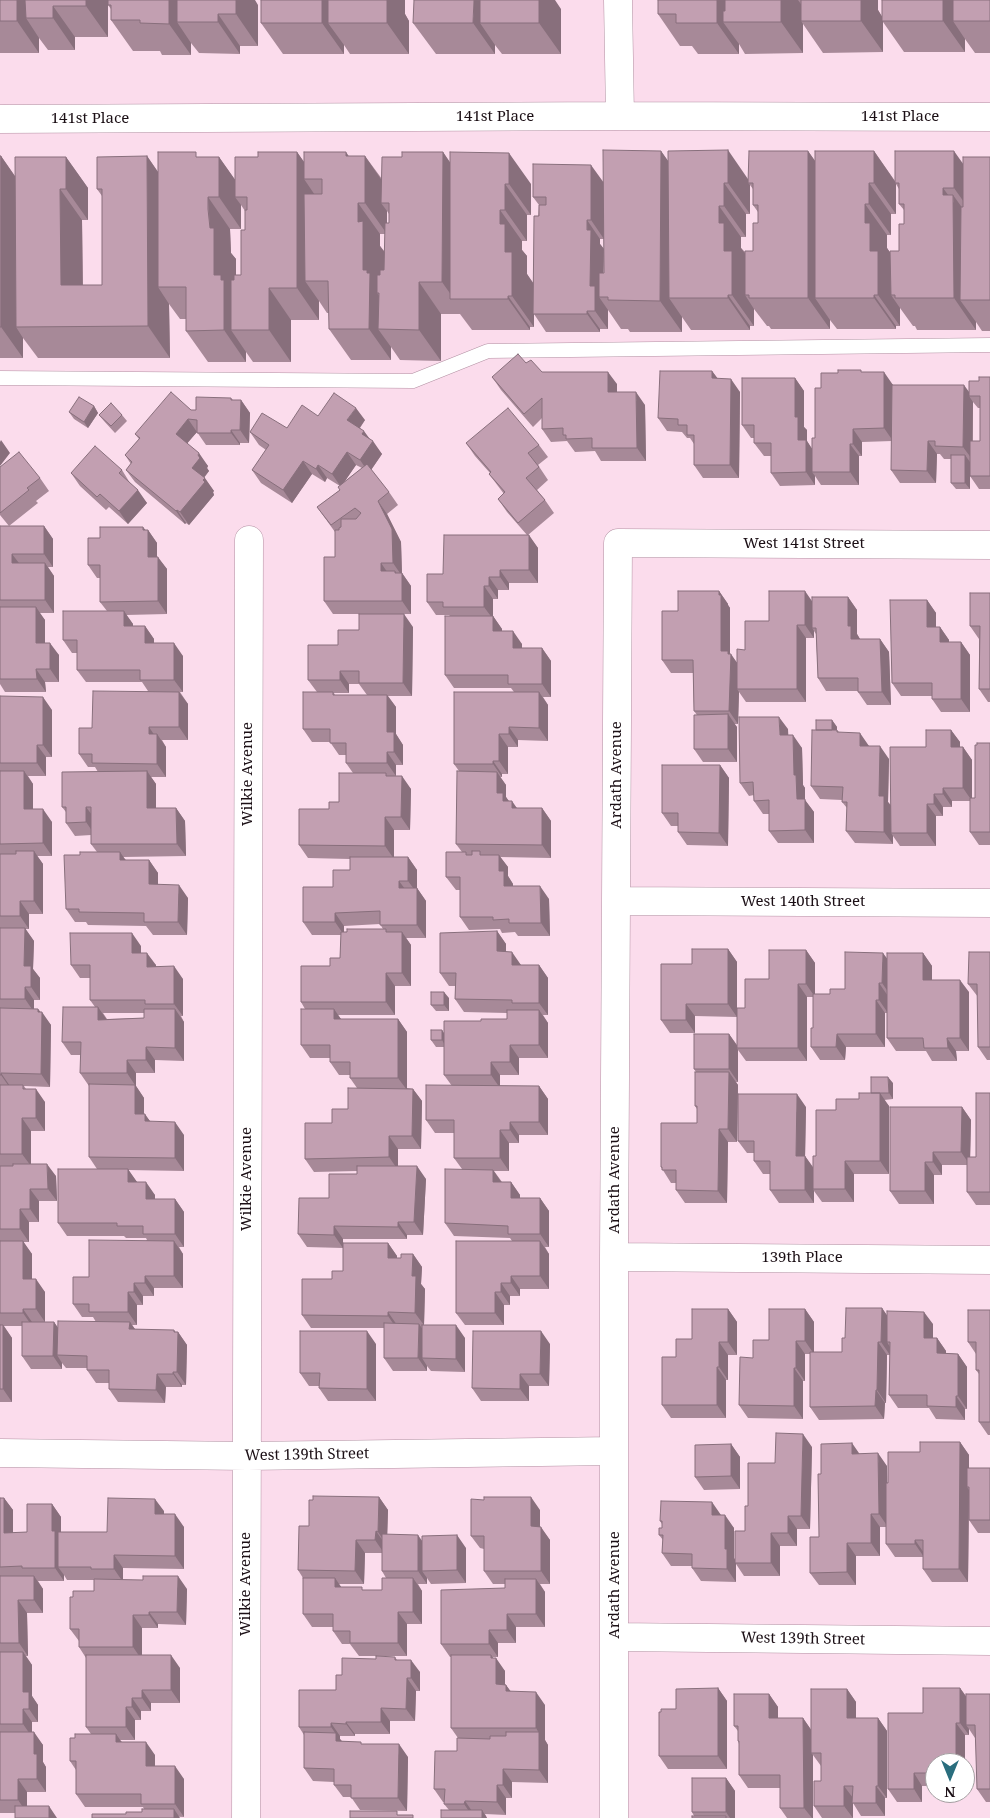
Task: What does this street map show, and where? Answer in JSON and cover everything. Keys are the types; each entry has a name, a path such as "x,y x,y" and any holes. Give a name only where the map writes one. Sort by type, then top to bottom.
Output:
{"street":[{"path":"618,0 620,116"},
{"name":"141st Place","path":"0,119 620,116 990,117"},
{"name":"Wilkie Avenue","path":"246,1818 249,540"},
{"name":"West 141st Street","path":"618,543 990,545"},
{"name":"Ardath Avenue","path":"614,1818 614,1257 618,543"},
{"name":"West 140th Street","path":"616,901 990,903"},
{"name":"139th Place","path":"614,1257 990,1260"},
{"name":"West 139th Street","path":"0,1453 246,1456 614,1451"},
{"name":"West 139th Street","path":"615,1637 990,1640"}],"lane":[{"path":"0,378 413,381 488,351 990,345"}],"building":[{"path":"0,0 17,0 17,21 0,21"},
{"path":"25,0 86,0 86,6 53,6 53,18 26,18"},
{"path":"108,0 169,0 169,24 140,23 140,20 111,20 111,5 108,5"},
{"path":"177,0 236,0 236,14 218,14 218,22 177,22"},
{"path":"261,0 322,0 322,23 261,23"},
{"path":"328,0 387,0 387,23 328,23"},
{"path":"414,0 474,0 473,23 413,23"},
{"path":"480,0 539,0 539,23 480,23"},
{"path":"658,0 717,0 717,23 676,23 676,14 658,14"},
{"path":"725,0 781,0 781,22 723,22"},
{"path":"801,0 861,0 861,21 801,21"},
{"path":"882,0 943,0 943,21 882,21"},
{"path":"953,0 990,0 990,21 953,21"},
{"path":"603,150 661,151 660,301 608,300 608,297 599,297 599,273 604,273"},
{"path":"728,150 728,183 724,183 724,206 719,206 719,223 724,223 724,251 732,251 732,295 728,295 728,298 669,298 668,151"},
{"path":"749,151 808,151 808,298 749,298 749,295 745,295 745,251 753,251 753,223 758,223 758,205 753,205 753,183 748,183"},
{"path":"815,151 874,151 874,183 869,183 869,204 865,204 865,223 870,223 870,251 878,251 878,295 874,295 874,298 815,298"},
{"path":"895,151 954,151 954,188 943,188 943,195 953,195 954,298 895,298 895,295 891,295 890,251 899,251 899,224 904,224 904,204 899,204 899,183 895,183"},
{"path":"158,152 196,152 196,157 219,157 219,197 208,197 208,209 210,228 214,228 214,275 221,275 221,280 224,280 224,330 186,331 186,287 158,287"},
{"path":"258,152 297,152 297,288 269,288 269,330 231,330 231,280 234,280 234,275 241,275 241,230 245,230 245,210 247,210 247,197 235,197 235,157 258,157"},
{"path":"304,152 346,152 346,156 365,156 365,203 358,203 358,222 363,221 363,270 367,270 367,273 370,273 369,329 329,329 328,281 305,281 304,194 322,194 322,179 304,179"},
{"path":"402,152 443,152 442,282 419,282 419,330 378,329 379,293 377,293 377,275 380,275 380,270 384,270 385,223 389,223 389,203 381,203 382,157 402,157"},
{"path":"450,152 509,153 509,184 505,184 505,210 500,210 500,224 505,224 505,252 512,252 512,296 508,296 508,299 450,299"},
{"path":"1,156 1,327 0,327"},
{"path":"147,156 148,326 16,327 15,157 66,157 66,189 60,189 61,285 102,285 102,189 97,189 97,157"},
{"path":"963,157 990,157 990,300 960,300"},
{"path":"533,164 591,165 591,220 587,220 587,230 591,230 590,286 595,286 595,311 587,311 587,314 533,314 534,216 539,216 539,205 546,205 546,197 533,197"},
{"path":"518,354 526,363 531,360 542,372 608,372 608,392 636,392 637,448 592,448 592,438 566,439 566,435 563,435 563,428 542,429 542,398 524,414 492,377"},
{"path":"838,370 884,372 884,428 853,429 853,444 850,444 850,472 812,472 812,438 815,438 815,388 821,388 821,373 838,373"},
{"path":"660,371 712,371 712,378 731,379 730,465 694,465 694,435 687,435 687,425 678,425 678,419 658,418"},
{"path":"979,377 990,377 990,476 970,476 970,441 980,441 980,396 969,396 969,381 979,381"},
{"path":"742,378 795,378 795,417 798,417 798,440 806,440 806,472 771,473 771,443 754,443 754,425 742,425"},
{"path":"892,385 964,385 963,447 935,446 935,441 928,441 927,471 891,470"},
{"path":"171,392 191,410 196,410 196,397 241,400 240,430 231,430 231,433 197,433 197,420 188,419 176,434 199,453 200,458 192,468 205,478 203,480 205,482 180,512 176,511 126,470 132,462 125,455 140,438 135,434"},
{"path":"334,393 356,408 347,420 364,431 362,434 373,441 360,460 347,452 332,474 318,465 316,469 303,461 283,490 252,470 269,445 250,432 262,413 287,428 302,405 318,416"},
{"path":"79,397 94,406 84,422 69,412"},
{"path":"111,403 122,415 111,426 99,415"},
{"path":"508,408 539,445 528,453 539,467 526,478 545,500 518,523 498,499 505,492 489,474 491,472 466,443"},
{"path":"95,446 122,470 119,473 138,490 119,511 100,494 97,497 71,473"},
{"path":"19,452 40,478 27,488 29,490 0,513 0,467"},
{"path":"951,455 965,455 965,483 951,483"},
{"path":"367,464 389,492 378,501 392,529 393,563 381,563 381,571 402,573 402,601 324,601 324,557 335,557 335,530 339,530 341,527 341,519 356,519 361,513 355,508 331,525 317,507 340,490 338,487"},
{"path":"0,526 44,526 44,554 12,554 12,563 45,563 45,600 0,600"},
{"path":"100,527 143,527 143,530 148,530 148,557 158,557 158,601 100,602 100,565 88,565 88,538 100,538"},
{"path":"444,535 529,535 529,570 500,570 500,577 489,577 489,586 484,586 484,607 443,607 443,602 427,602 427,574 443,574"},
{"path":"678,591 719,591 719,595 721,595 721,651 728,651 728,654 731,654 729,711 694,711 693,660 662,660 662,611 678,611"},
{"path":"769,591 805,591 805,625 797,625 797,689 737,689 737,649 745,650 745,621 769,621"},
{"path":"970,593 990,593 990,689 979,689 980,626 970,626"},
{"path":"812,597 848,597 848,626 851,626 851,639 880,639 882,692 858,692 858,678 818,678 816,628 812,628"},
{"path":"890,600 927,600 927,627 940,627 940,642 961,642 961,699 932,699 932,683 892,683"},
{"path":"0,607 36,607 36,643 50,643 50,669 36,669 37,679 0,679"},
{"path":"63,611 124,611 124,626 145,626 145,643 174,643 174,680 140,680 140,670 77,670 77,640 63,640"},
{"path":"359,614 404,614 403,683 359,683 359,671 340,671 340,680 308,680 308,645 338,645 338,630 359,630"},
{"path":"445,616 493,616 493,631 513,631 513,648 542,648 542,684 508,684 508,675 445,675"},
{"path":"93,691 179,692 179,727 149,727 149,734 157,734 157,764 92,763 92,754 79,754 79,728 92,728"},
{"path":"303,692 333,692 333,695 387,695 387,732 394,732 394,752 387,752 387,763 346,763 346,743 330,743 330,729 303,729"},
{"path":"454,692 539,692 539,728 509,727 509,734 499,734 499,761 493,761 493,764 454,764"},
{"path":"0,696 43,697 43,745 37,745 37,763 0,763"},
{"path":"728,714 728,749 694,749 694,715"},
{"path":"739,717 779,717 780,735 793,735 797,799 805,799 805,830 769,831 769,800 754,801 753,782 740,783"},
{"path":"816,720 832,720 832,730 816,730"},
{"path":"812,730 837,730 837,732 860,733 860,746 880,746 879,796 884,796 884,832 846,831 847,802 842,802 843,787 811,786"},
{"path":"926,730 951,730 951,747 963,747 963,788 943,788 943,794 934,794 934,804 927,804 927,833 891,833 890,747 926,747"},
{"path":"977,743 990,743 990,832 970,832 970,798 975,798 975,745"},
{"path":"662,765 720,765 719,833 678,832 678,813 662,813"},
{"path":"0,771 24,771 24,809 43,809 43,843 0,844"},
{"path":"147,771 147,808 176,808 177,844 91,844 91,807 86,807 86,822 66,823 66,807 62,807 62,772"},
{"path":"457,771 497,772 497,793 503,793 503,801 512,801 512,808 542,808 542,845 456,844"},
{"path":"339,773 386,773 386,776 402,776 401,817 385,817 385,846 299,845 299,809 329,809 329,802 339,802"},
{"path":"16,851 34,851 34,901 20,901 20,916 0,916 0,854 16,854"},
{"path":"472,851 480,851 480,855 499,855 499,871 504,871 504,886 540,886 541,923 509,923 509,919 493,920 493,917 460,917 460,877 446,877 446,852 466,852 466,855 472,855"},
{"path":"80,852 120,852 120,860 149,860 149,884 179,885 178,922 144,922 144,913 79,912 79,909 66,909 64,855 80,855"},
{"path":"350,857 408,857 408,881 399,881 399,888 417,888 417,925 380,925 380,911 335,913 335,922 303,922 303,887 333,887 333,870 350,870"},
{"path":"0,928 25,928 24,966 31,966 31,987 25,987 25,999 0,999"},
{"path":"347,929 386,929 386,932 402,932 402,973 386,973 386,1002 301,1002 301,966 330,966 330,958 340,958 341,932 347,932"},
{"path":"497,931 497,951 512,952 512,965 539,965 539,1003 512,1003 512,1000 455,999 456,973 440,973 440,933"},
{"path":"70,933 132,933 132,953 147,953 147,967 174,966 174,1004 145,1004 145,1000 90,1000 90,965 71,965"},
{"path":"692,949 728,949 728,1004 686,1004 686,1020 661,1020 661,964 692,964"},
{"path":"769,950 806,950 806,984 798,984 798,1048 737,1048 737,1008 745,1008 745,979 769,979"},
{"path":"845,952 883,953 882,983 879,983 879,1000 876,1000 876,1034 837,1034 836,1047 811,1047 813,994 830,994 830,989 845,989"},
{"path":"969,952 990,952 990,1047 978,1047 977,984 968,984"},
{"path":"887,953 923,953 923,980 960,980 960,1038 947,1038 948,1048 924,1048 923,1038 887,1038"},
{"path":"431,992 444,992 444,1005 431,1005"},
{"path":"63,1007 98,1007 98,1020 144,1018 144,1009 175,1009 175,1048 146,1047 146,1060 127,1060 127,1073 80,1073 81,1042 62,1042"},
{"path":"0,1008 38,1009 38,1012 42,1012 41,1074 1,1073 0,1075"},
{"path":"301,1009 334,1009 334,1019 398,1019 398,1078 350,1078 350,1062 330,1062 330,1045 301,1045"},
{"path":"507,1010 539,1010 539,1045 510,1045 510,1062 491,1062 491,1075 444,1075 444,1021 507,1019"},
{"path":"431,1030 442,1030 442,1040 431,1040"},
{"path":"694,1034 729,1034 729,1069 694,1069"},
{"path":"695,1072 729,1072 728,1129 719,1129 718,1191 676,1190 676,1170 662,1170 661,1167 661,1123 697,1123"},
{"path":"871,1077 888,1077 889,1093 871,1093"},
{"path":"89,1084 135,1085 135,1114 145,1114 145,1121 175,1122 175,1158 89,1157"},
{"path":"0,1085 23,1085 23,1089 36,1089 36,1118 22,1118 22,1154 0,1154"},
{"path":"426,1085 539,1086 539,1122 510,1122 510,1130 500,1130 500,1158 454,1158 454,1120 426,1120"},
{"path":"348,1088 413,1089 412,1136 389,1136 389,1157 305,1159 305,1123 332,1123 332,1109 348,1109"},
{"path":"859,1093 880,1093 880,1161 845,1161 845,1189 813,1189 813,1156 816,1156 816,1110 836,1110 836,1099 859,1099"},
{"path":"976,1093 990,1093 990,1192 967,1192 967,1157 976,1157"},
{"path":"738,1094 797,1094 796,1156 805,1156 805,1190 770,1190 770,1161 754,1161 754,1141 738,1141"},
{"path":"890,1107 962,1107 961,1152 933,1152 933,1162 925,1162 925,1191 890,1191"},
{"path":"13,1164 47,1164 48,1189 30,1189 30,1209 20,1209 20,1229 0,1229 0,1166 13,1166"},
{"path":"357,1166 417,1166 414,1222 398,1222 398,1227 334,1226 334,1235 298,1234 299,1198 329,1198 329,1174 357,1174"},
{"path":"58,1169 128,1169 128,1182 146,1182 146,1199 175,1199 175,1234 143,1234 143,1226 117,1226 117,1223 58,1223"},
{"path":"445,1169 493,1170 493,1182 511,1182 511,1198 540,1198 540,1234 508,1234 508,1226 445,1223"},
{"path":"89,1240 174,1241 174,1276 145,1276 145,1283 134,1283 134,1292 128,1292 128,1312 89,1312 89,1304 73,1304 73,1277 89,1277"},
{"path":"0,1241 23,1241 23,1279 36,1279 36,1309 23,1309 23,1313 0,1313"},
{"path":"456,1241 540,1241 540,1276 511,1276 511,1283 501,1283 501,1292 495,1292 495,1313 456,1313"},
{"path":"343,1243 388,1243 388,1258 401,1258 401,1254 413,1254 412,1276 416,1276 415,1313 388,1312 388,1316 302,1315 302,1279 332,1279 332,1271 343,1271"},
{"path":"846,1308 882,1308 881,1342 878,1342 875,1406 810,1407 810,1352 842,1352 842,1338 845,1338"},
{"path":"692,1309 728,1309 728,1342 719,1342 717,1405 662,1405 662,1357 676,1357 676,1339 692,1339"},
{"path":"769,1309 805,1309 805,1341 796,1341 794,1406 739,1405 740,1357 753,1358 753,1340 769,1340"},
{"path":"968,1310 990,1310 990,1422 979,1422 979,1370 976,1370 976,1342 968,1342"},
{"path":"887,1311 924,1312 924,1338 937,1338 937,1353 958,1354 958,1396 956,1396 956,1407 927,1406 927,1395 889,1395 890,1342 887,1342"},
{"path":"58,1321 130,1322 129,1329 174,1330 174,1332 178,1332 177,1372 173,1372 173,1374 157,1374 156,1390 109,1389 109,1370 87,1370 87,1356 57,1355"},
{"path":"22,1322 54,1322 53,1356 22,1356"},
{"path":"384,1323 419,1324 418,1358 384,1358"},
{"path":"0,1325 3,1325 3,1389 0,1389"},
{"path":"422,1325 456,1325 456,1359 422,1358"},
{"path":"300,1331 367,1331 367,1389 319,1388 320,1373 300,1373"},
{"path":"473,1331 541,1331 540,1374 520,1374 520,1389 472,1388"},
{"path":"776,1433 803,1434 801,1516 788,1516 788,1533 771,1533 771,1563 735,1563 735,1531 745,1531 745,1506 748,1506 748,1463 775,1463"},
{"path":"920,1442 960,1442 959,1569 923,1569 923,1540 915,1540 915,1544 886,1544 888,1452 920,1452"},
{"path":"852,1443 852,1454 878,1453 879,1514 871,1514 871,1543 847,1543 847,1572 810,1573 810,1537 819,1537 818,1474 821,1474 821,1444"},
{"path":"731,1444 731,1476 695,1477 695,1445"},
{"path":"967,1468 990,1468 990,1520 969,1520"},
{"path":"313,1496 379,1497 378,1532 376,1531 375,1540 356,1540 355,1571 298,1570 299,1526 309,1526 309,1500 313,1500"},
{"path":"484,1497 531,1497 531,1526 541,1527 541,1571 484,1571 484,1536 471,1536 471,1499 484,1500"},
{"path":"0,1498 4,1498 4,1533 27,1532 27,1504 52,1504 52,1531 55,1531 55,1568 0,1567"},
{"path":"108,1498 155,1499 155,1514 175,1514 175,1556 114,1555 114,1569 58,1567 58,1532 107,1532"},
{"path":"661,1501 712,1502 712,1515 725,1515 727,1569 692,1568 692,1554 662,1553 663,1535 659,1535 659,1528 662,1528 662,1521 660,1521"},
{"path":"382,1534 418,1535 418,1571 382,1571"},
{"path":"457,1535 457,1570 422,1571 422,1536"},
{"path":"0,1576 34,1576 34,1600 18,1600 19,1643 0,1643"},
{"path":"143,1576 178,1576 177,1612 149,1612 149,1615 133,1615 133,1647 79,1647 79,1629 70,1629 70,1597 73,1597 73,1591 94,1591 94,1579 143,1580"},
{"path":"303,1578 335,1578 335,1587 362,1587 362,1590 382,1590 382,1578 413,1578 413,1612 398,1612 398,1643 350,1643 350,1631 333,1631 333,1614 303,1614"},
{"path":"505,1579 536,1579 536,1614 507,1614 507,1630 489,1630 489,1644 441,1644 441,1590 505,1588"},
{"path":"0,1652 23,1652 23,1692 29,1692 29,1709 23,1709 23,1724 0,1724"},
{"path":"86,1655 171,1655 171,1690 142,1690 142,1698 132,1698 132,1707 126,1707 126,1727 86,1727"},
{"path":"451,1655 491,1655 491,1658 496,1658 496,1684 506,1685 506,1691 536,1692 536,1728 451,1728"},
{"path":"376,1656 395,1657 395,1660 411,1660 411,1678 407,1678 406,1709 381,1708 381,1722 346,1722 346,1724 331,1723 331,1727 299,1727 299,1690 336,1690 336,1675 342,1675 342,1658 376,1659"},
{"path":"718,1688 718,1756 659,1756 659,1712 661,1712 661,1709 676,1709 676,1689"},
{"path":"923,1688 960,1688 960,1723 956,1723 956,1753 925,1753 925,1773 914,1773 914,1789 888,1789 888,1713 923,1713"},
{"path":"811,1689 847,1689 847,1718 878,1718 878,1786 876,1786 876,1803 852,1803 853,1786 844,1786 844,1806 814,1806 814,1781 821,1781 821,1753 811,1753"},
{"path":"734,1694 769,1694 769,1718 803,1718 804,1808 780,1808 780,1775 739,1775 739,1741 738,1726 734,1726"},
{"path":"966,1694 990,1694 990,1789 977,1789 975,1725 966,1725"},
{"path":"0,1732 34,1732 34,1754 37,1754 37,1779 18,1779 18,1800 0,1800"},
{"path":"304,1732 336,1733 336,1741 361,1742 361,1744 399,1744 398,1798 351,1798 351,1785 334,1785 334,1769 304,1768"},
{"path":"506,1732 539,1732 539,1770 503,1769 503,1785 497,1785 497,1802 465,1801 464,1804 444,1804 445,1789 434,1789 435,1751 457,1751 457,1738 490,1739 490,1736 506,1736"},
{"path":"75,1734 116,1734 116,1742 146,1742 146,1766 175,1766 175,1804 141,1804 141,1794 76,1794 76,1761 70,1761 70,1738 75,1738"},
{"path":"692,1778 726,1778 726,1812 692,1812"},
{"path":"15,1806 49,1806 49,1818 15,1818"},
{"path":"142,1809 174,1809 174,1818 92,1818 92,1814 126,1814 126,1812 142,1812"},
{"path":"441,1810 482,1810 482,1818 441,1818"},
{"path":"350,1811 397,1811 397,1815 413,1815 413,1818 350,1818"},
{"path":"692,1816 726,1816 726,1818 692,1818"}]}
